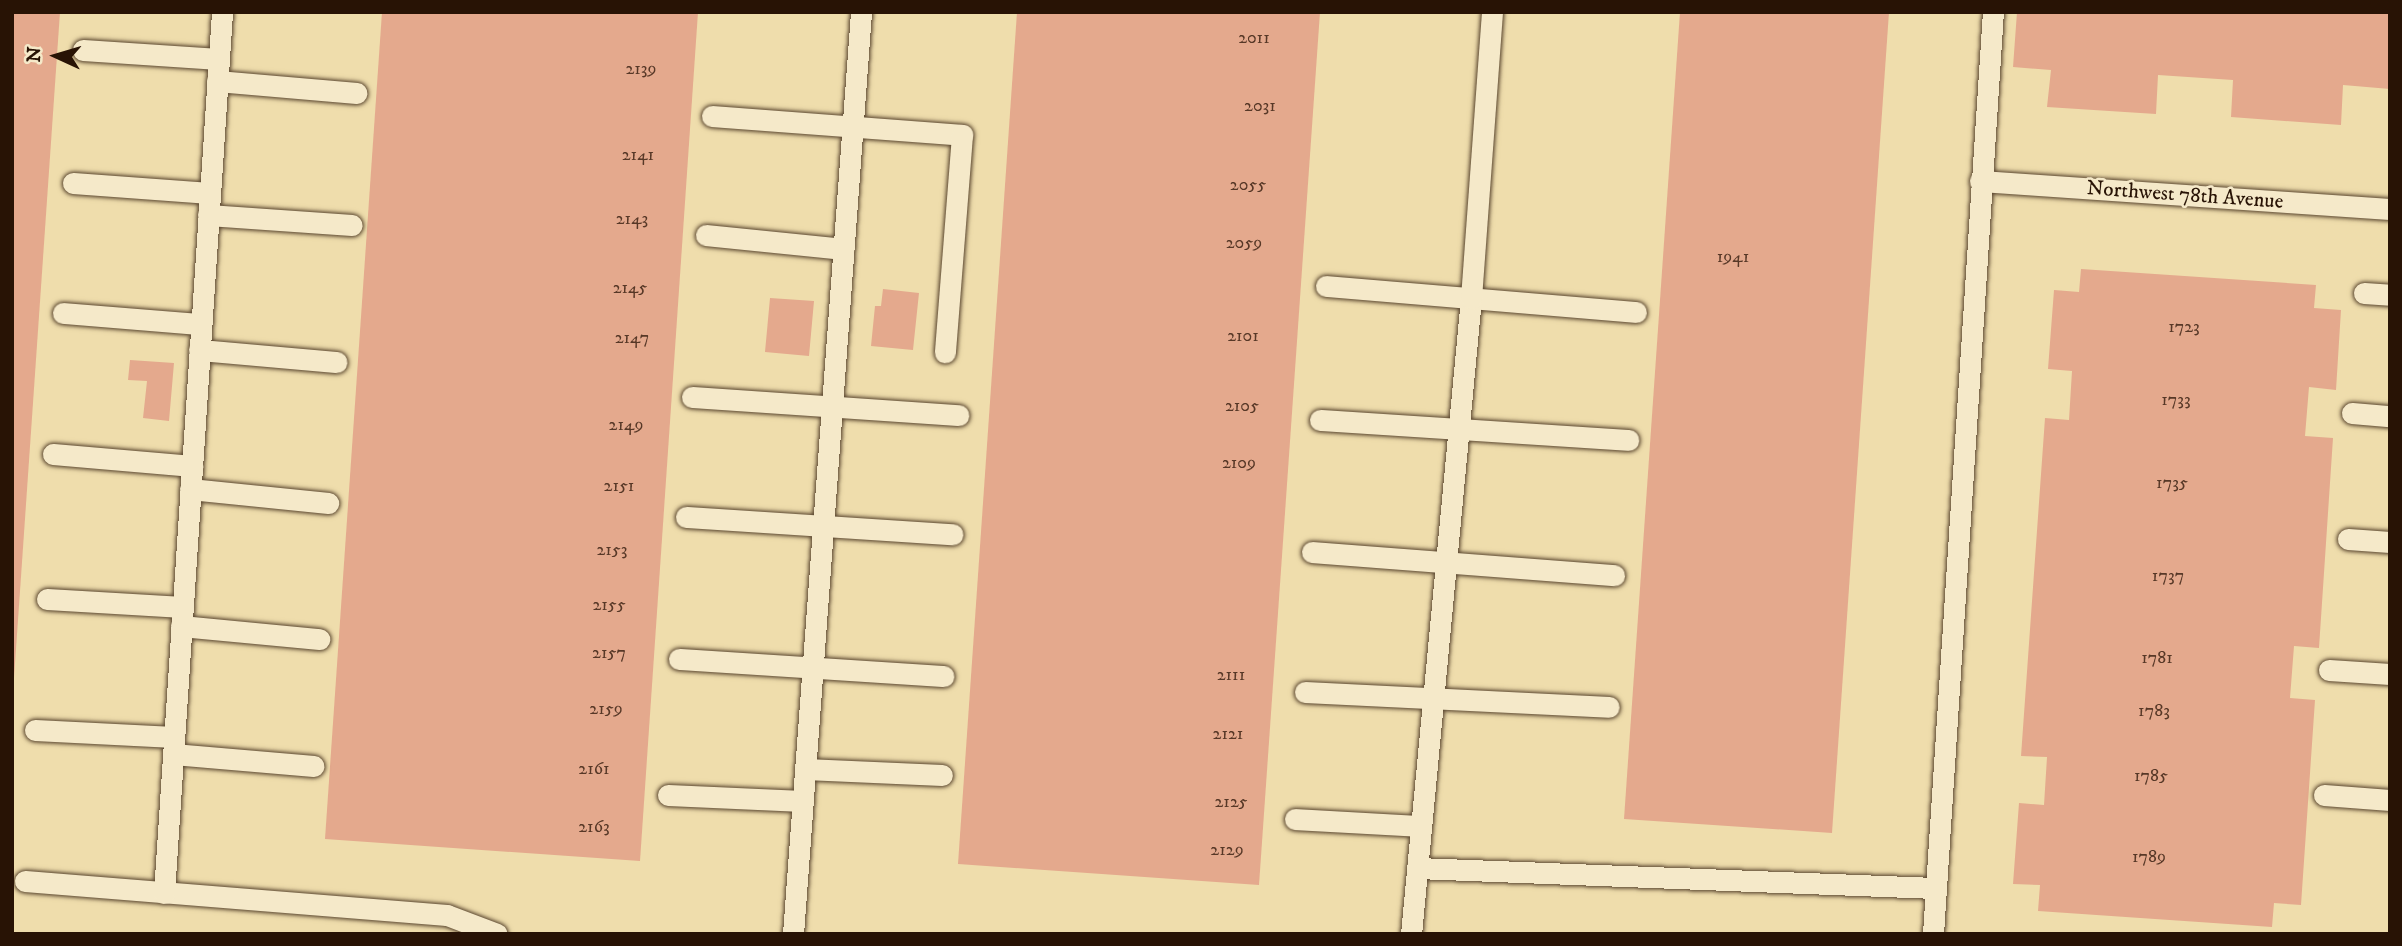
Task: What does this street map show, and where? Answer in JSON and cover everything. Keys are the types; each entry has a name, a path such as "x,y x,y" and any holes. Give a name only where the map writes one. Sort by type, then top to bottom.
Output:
{"lane":[{"path":"164,893 222,12"},
{"path":"793,934 861,12"},
{"path":"1411,934 1471,298 1492,12"},
{"path":"1933,934 1993,12"},
{"path":"83,50 219,59"},
{"path":"217,81 356,93"},
{"path":"712,116 962,135 945,352"},
{"name":"Northwest 78th Avenue","path":"1980,181 2390,209"},
{"path":"74,183 210,193"},
{"path":"208,215 352,225"},
{"path":"706,234 843,249"},
{"path":"1326,286 1636,312"},
{"path":"2364,293 2390,295"},
{"path":"63,313 201,324"},
{"path":"200,350 336,362"},
{"path":"692,397 958,415"},
{"path":"2353,413 2390,416"},
{"path":"1320,421 1458,432 1628,440"},
{"path":"53,454 192,466"},
{"path":"190,489 328,503"},
{"path":"686,517 952,534"},
{"path":"2348,539 2390,542"},
{"path":"1312,552 1614,575"},
{"path":"47,599 319,639"},
{"path":"679,660 943,676"},
{"path":"2329,670 2390,674"},
{"path":"1305,692 1609,707"},
{"path":"35,730 174,745 313,766"},
{"path":"805,769 942,775"},
{"path":"668,794 803,801"},
{"path":"2324,795 2390,800"},
{"path":"1295,819 1421,826"},
{"path":"1417,867 1936,888"},
{"path":"25,881 447,915 497,934"}],"building":[{"path":"12,12 60,12 14,678 12,678"},
{"path":"382,12 698,12 640,861 325,839"},
{"path":"1017,12 1320,12 1259,885 958,864"},
{"path":"1680,12 1889,12 1832,833 1624,819"},
{"path":"2017,12 2390,12 2390,89 2343,85 2341,125 2231,117 2233,80 2158,75 2156,114 2047,107 2051,70 2013,67"},
{"path":"2081,269 2316,285 2314,308 2341,310 2336,390 2309,387 2305,436 2333,438 2319,648 2294,646 2290,698 2315,700 2301,905 2274,903 2272,927 2038,911 2040,885 2013,884 2019,803 2044,805 2047,757 2021,756 2045,418 2069,420 2072,371 2048,369 2054,290 2079,292"},
{"path":"883,289 919,293 913,350 871,346 875,306 881,306"},
{"path":"770,298 814,301 809,356 765,352"},
{"path":"130,360 174,363 169,421 143,418 147,381 128,380"}]}
